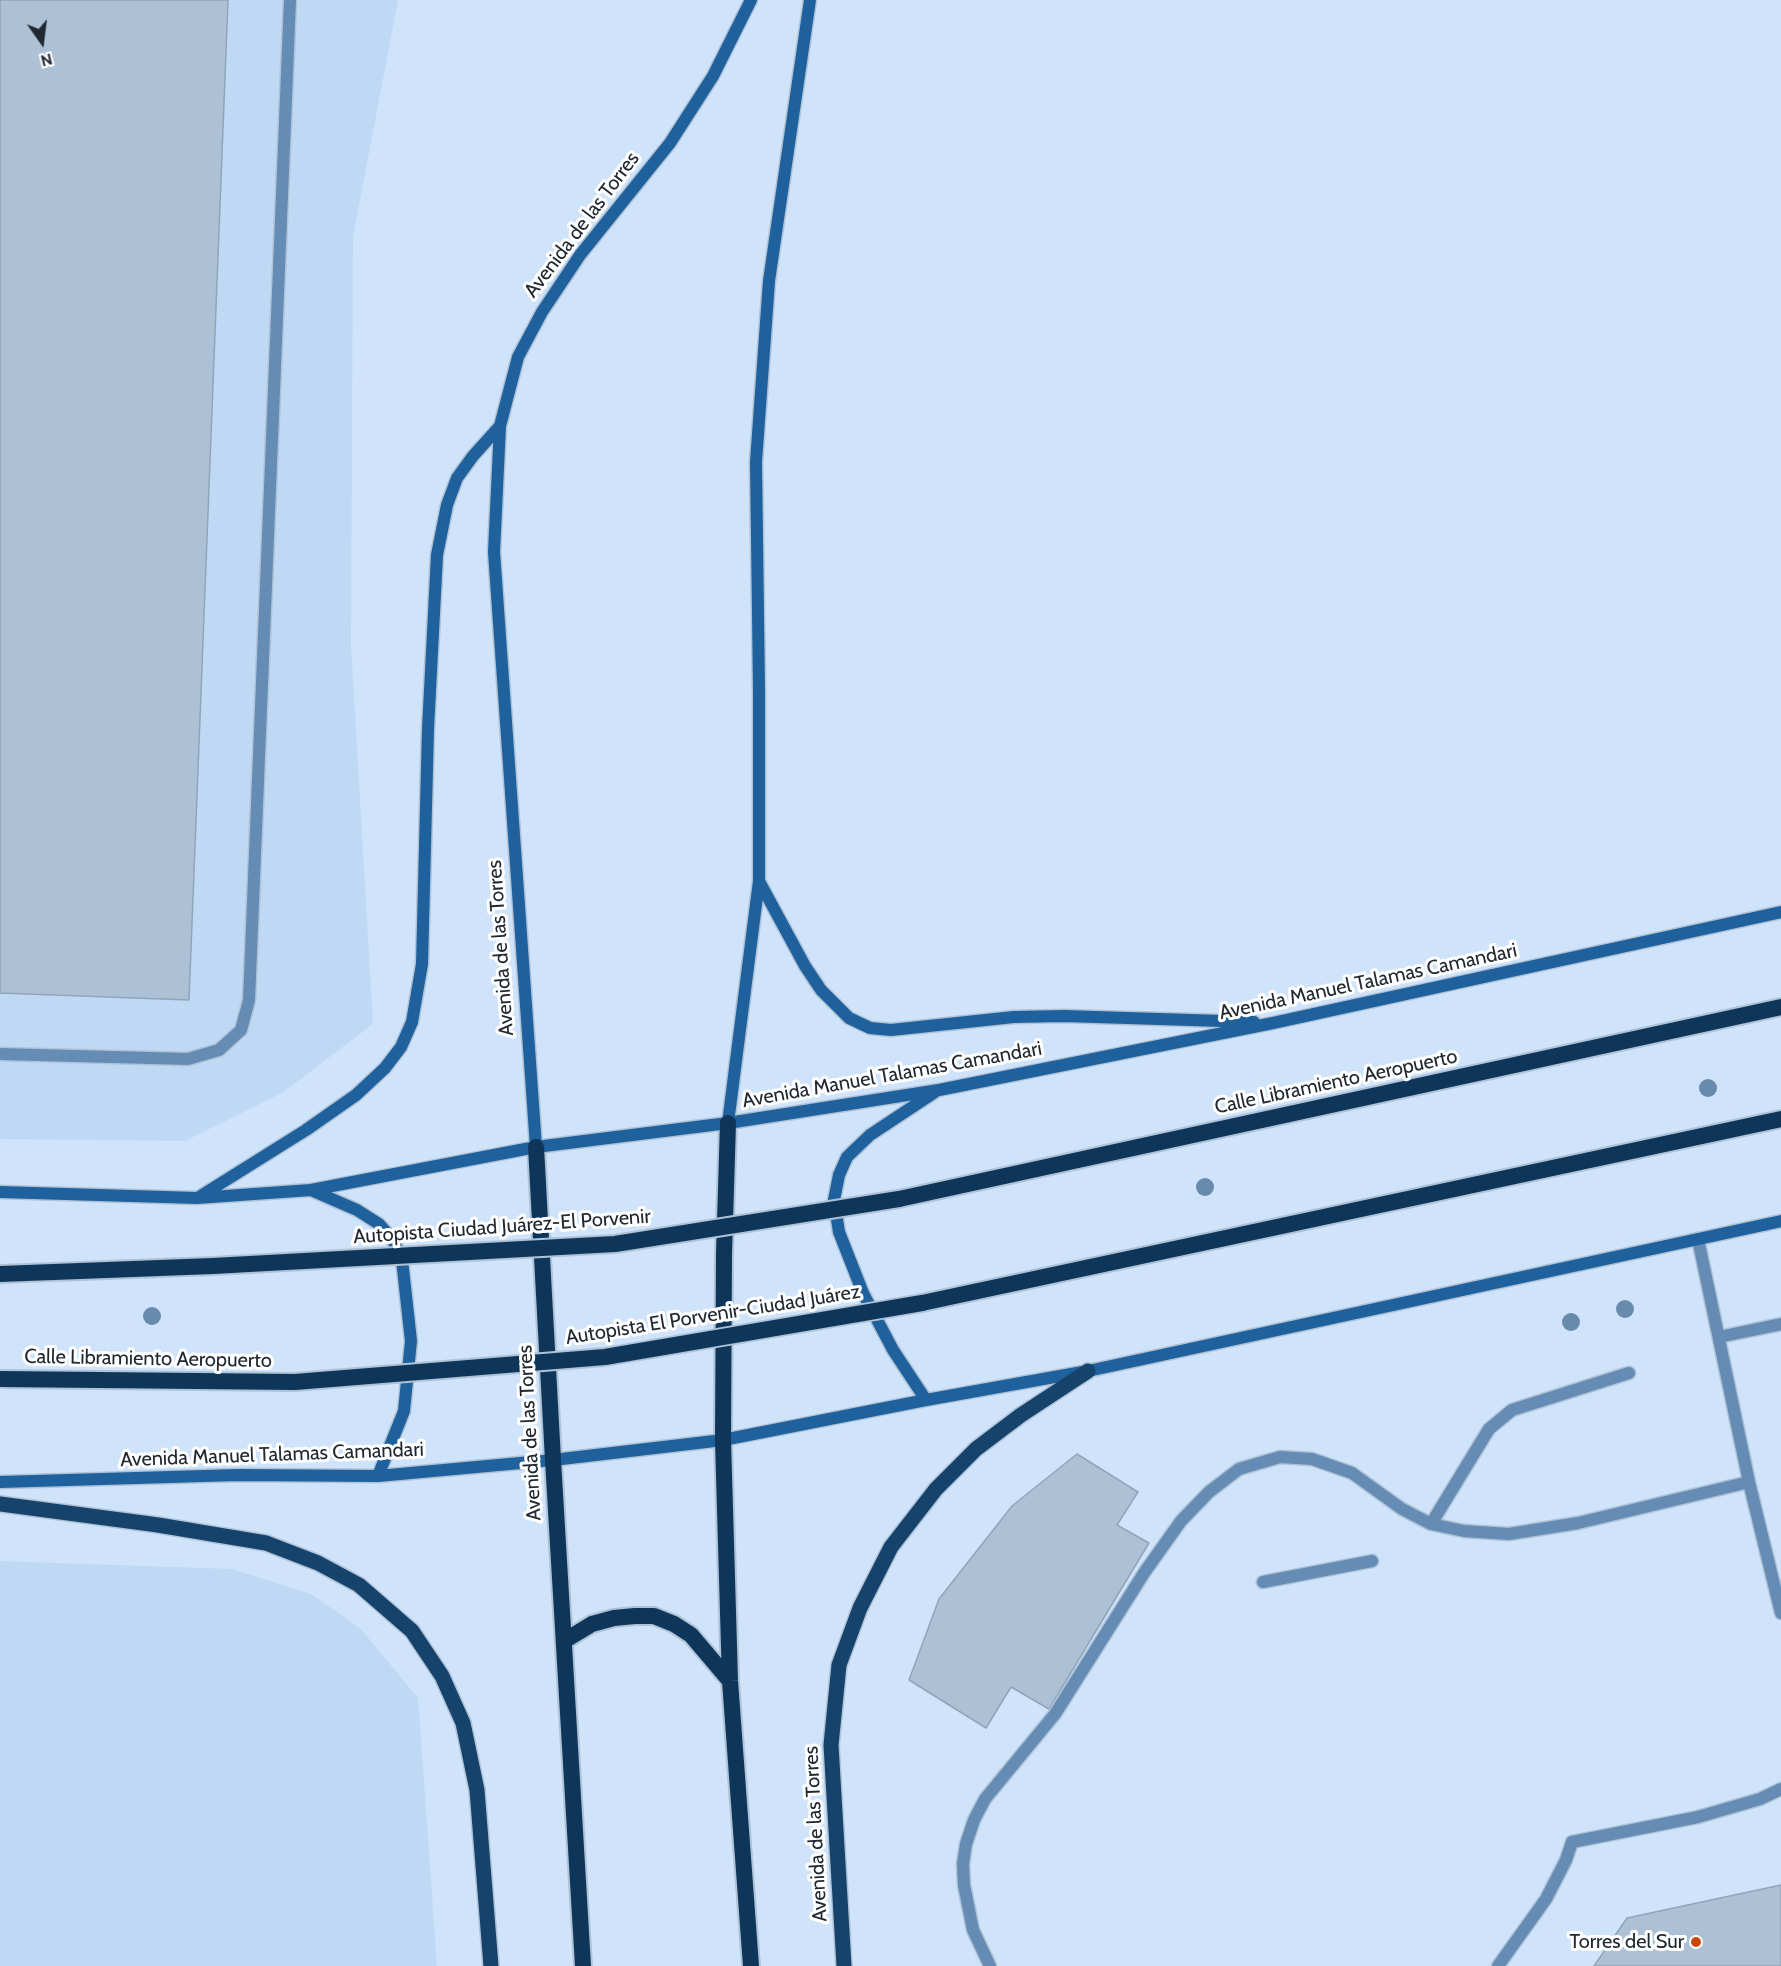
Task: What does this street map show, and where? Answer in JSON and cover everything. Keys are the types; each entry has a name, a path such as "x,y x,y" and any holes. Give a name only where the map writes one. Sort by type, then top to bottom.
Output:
{"highway":[{"name":"Calle Libramiento Aeropuerto","path":"899,1199 1781,1007"},
{"name":"Autopista El Porvenir-Ciudad Juárez","path":"295,1382 605,1358 922,1303 1781,1119"},
{"path":"728,1123 724,1254 723,1440 730,1681 751,1966"},
{"name":"Avenida de las Torres","path":"536,1147 583,1966"},
{"name":"Autopista Ciudad Juárez-El Porvenir","path":"0,1274 213,1266 615,1244 899,1199"},
{"name":"Calle Libramiento Aeropuerto","path":"0,1378 295,1382"},
{"path":"564,1641 592,1624 614,1618 654,1617 674,1624 691,1635 730,1681"}],"main road":[{"name":"Avenida de las Torres","path":"536,1147 494,552 500,426 518,357 542,312 580,255 670,143 713,76 751,0"},
{"path":"728,1123 759,881 756,462 769,281 810,0"},
{"path":"196,1198 306,1130 356,1095 386,1068 401,1047 412,1022 422,964 428,729 437,555 447,505 457,478 500,426"},
{"path":"759,881 805,966 821,990 849,1017 870,1028 891,1030 1014,1017 1064,1016 1273,1023"},
{"name":"Avenida Manuel Talamas Camandari","path":"0,1192 196,1198 311,1190 536,1147 728,1123 939,1089 1273,1023 1781,912"},
{"path":"926,1400 893,1350 863,1293 839,1232 834,1200 839,1175 848,1157 870,1135 939,1089"},
{"path":"311,1190 357,1210 380,1224 393,1240 402,1260 411,1341 404,1411 378,1476"},
{"name":"Avenida Manuel Talamas Camandari","path":"0,1482 238,1475 378,1476 553,1460 723,1440 1088,1371 1781,1221"},
{"name":"Avenida de las Torres","path":"844,1966 831,1745 839,1665 860,1608 891,1547 936,1489 976,1449 1021,1415 1088,1371"},
{"path":"0,1504 158,1525 266,1543 318,1563 359,1585 412,1631 442,1676 463,1723 477,1790 491,1966"}],"lane":[{"path":"0,1054 188,1059 219,1050 241,1030 249,1000 290,0"},
{"path":"1698,1239 1749,1482 1781,1613"},
{"path":"1719,1337 1781,1324"},
{"path":"1431,1524 1489,1429 1512,1410 1629,1374"},
{"path":"990,1966 973,1930 964,1885 963,1864 966,1844 974,1820 985,1799 1055,1714 1144,1572 1181,1521 1209,1492 1239,1469 1280,1457 1312,1459 1352,1473 1402,1509 1431,1524 1464,1531 1509,1534 1588,1521 1749,1482"},
{"path":"1263,1582 1372,1561"},
{"path":"1498,1966 1546,1899 1566,1860 1572,1842 1698,1817 1760,1799 1781,1789"}],"shaded area":[{"path":"0,0 398,0 353,237 351,644 373,1024 282,1093 185,1141 0,1139"},
{"path":"0,1561 232,1569 311,1594 361,1629 418,1698 437,1966 0,1966"}],"building":[{"path":"0,0 228,0 189,1000 0,993"},
{"path":"1077,1454 1138,1492 1117,1525 1149,1543 1049,1709 1011,1687 986,1728 909,1680 939,1599 1012,1506"},
{"name":"Torres del Sur","path":"1781,1885 1781,1966 1594,1966 1627,1918"}],"place":[{"name":"Torres del Sur","path":"1696,1942"}]}
